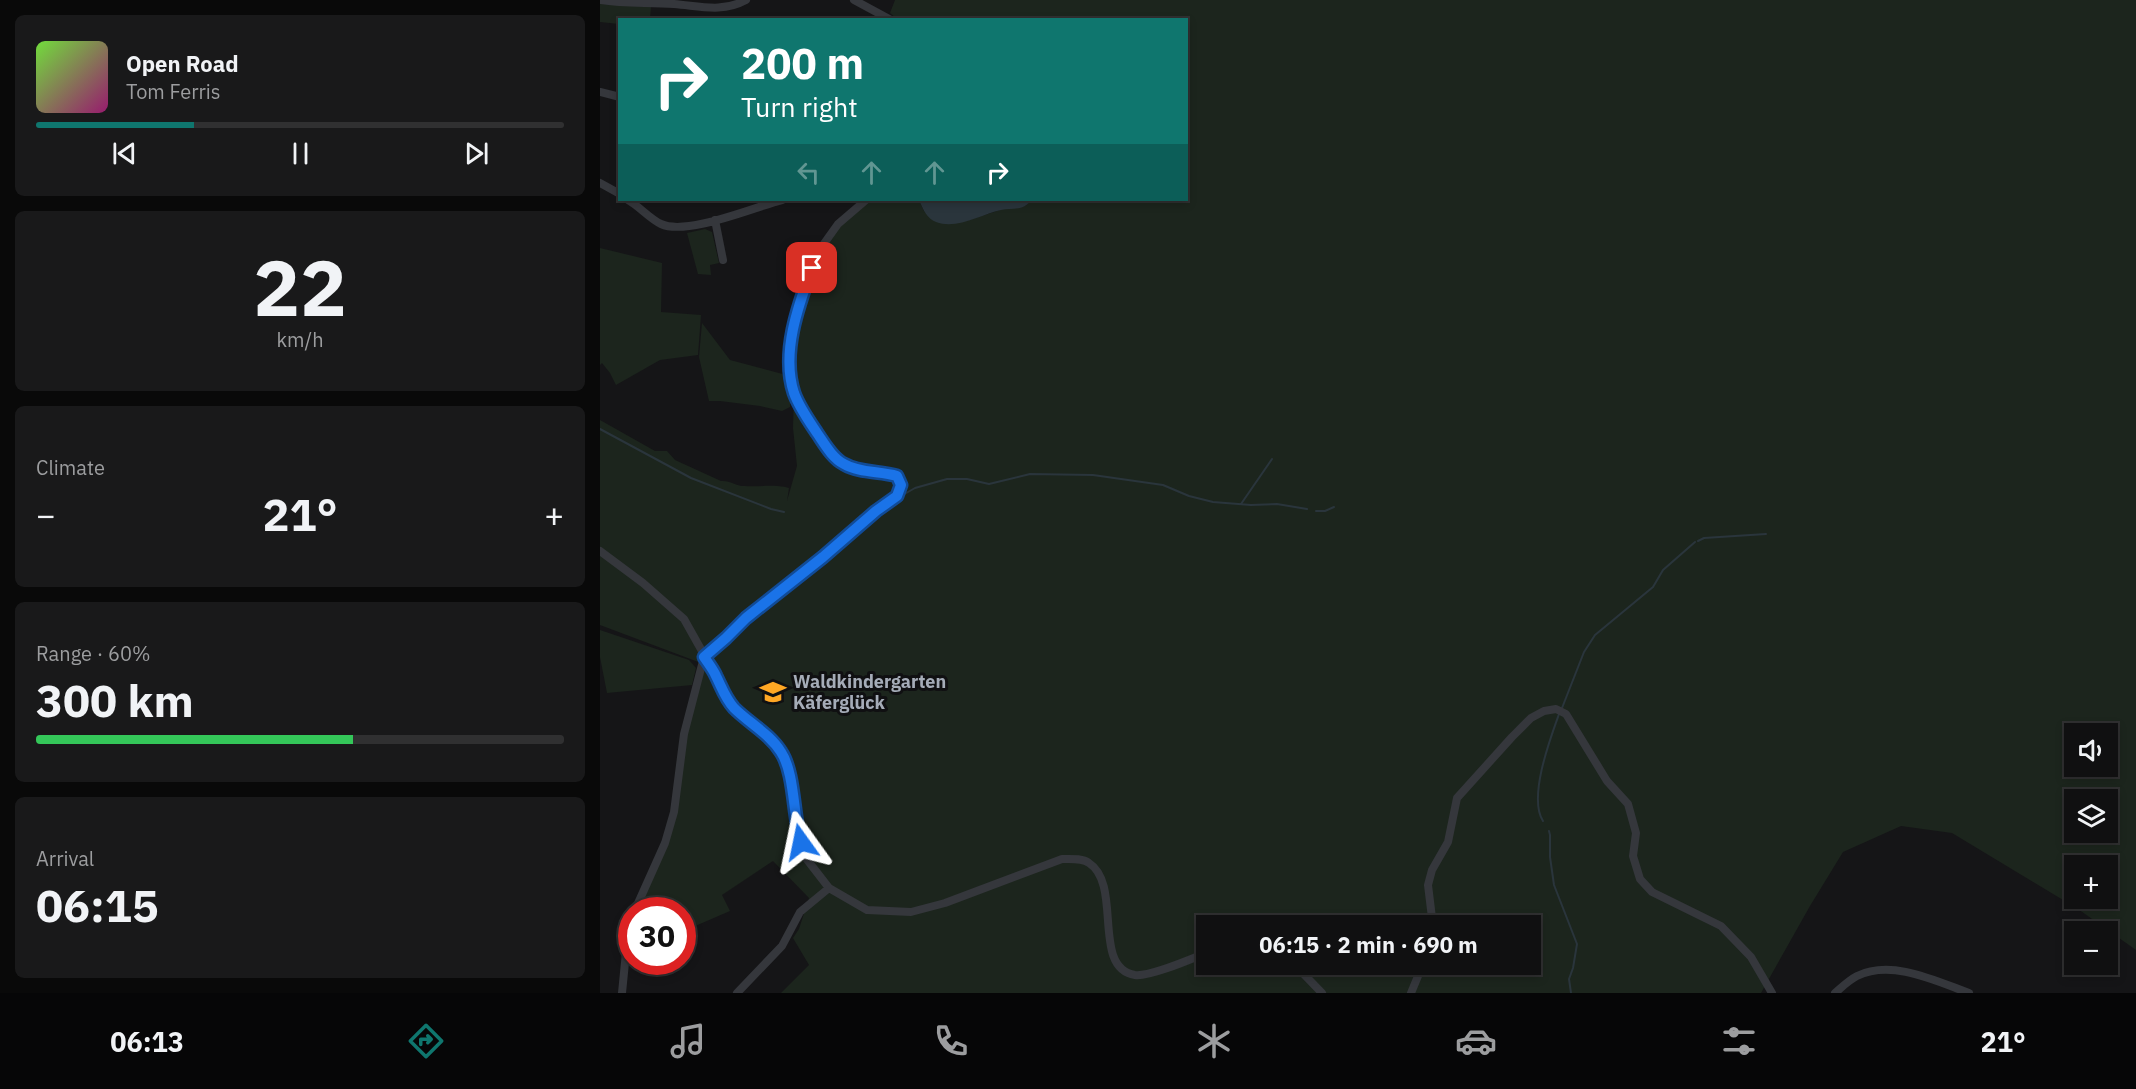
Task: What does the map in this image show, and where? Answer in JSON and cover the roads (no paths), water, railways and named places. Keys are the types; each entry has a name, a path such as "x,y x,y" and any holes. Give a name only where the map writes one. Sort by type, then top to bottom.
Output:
{"street":[{"path":"600,0 715,9 733,7 746,0"},
{"path":"854,0 887,18"},
{"path":"600,92 618,96"},
{"path":"600,183 618,193"},
{"path":"629,201 663,225 686,227 773,201"},
{"path":"641,897 664,843 674,812 684,734 704,657 746,618 894,498 901,485 897,476 844,464 830,451 808,420 794,394 789,364 798,309 818,252 838,224 865,201"},
{"path":"715,220 723,260"},
{"path":"600,551 643,583 684,619 729,701 782,753 787,766 796,827 805,857 829,888 867,910 911,912 945,903 1062,858 1081,860 1090,863 1103,880 1112,953 1122,970 1137,975 1162,970 1196,958"},
{"path":"1432,915 1428,885 1432,870 1448,842 1457,798 1531,718 1544,711 1556,709 1566,714 1606,781 1628,804 1636,833 1633,856 1640,879 1652,892 1721,926 1751,957 1772,993"},
{"path":"737,993 782,946 800,912 829,888"},
{"path":"1835,993 1859,975 1881,970 1918,975 1969,993"},
{"path":"622,993 623,975"},
{"path":"1305,975 1322,993"},
{"path":"1411,993 1418,975"}],"waterway":[{"path":"600,429 691,478 784,512"},
{"path":"1241,504 1272,459"},
{"path":"901,496 915,488 947,479 967,479 989,484 1030,474 1093,475 1163,485 1189,496 1213,502 1251,505 1277,504 1307,509"},
{"path":"1316,511 1325,511 1334,507"},
{"path":"1698,541 1704,538 1766,534"},
{"path":"1562,708 1584,652 1595,635 1653,587 1663,570 1695,542"},
{"path":"1543,821 1539,811 1539,784 1559,714"},
{"path":"1549,831 1554,885 1577,944 1569,979 1571,993"}],"place":[{"name":"Waldkindergarten Käferglück","path":"773,692"}]}
